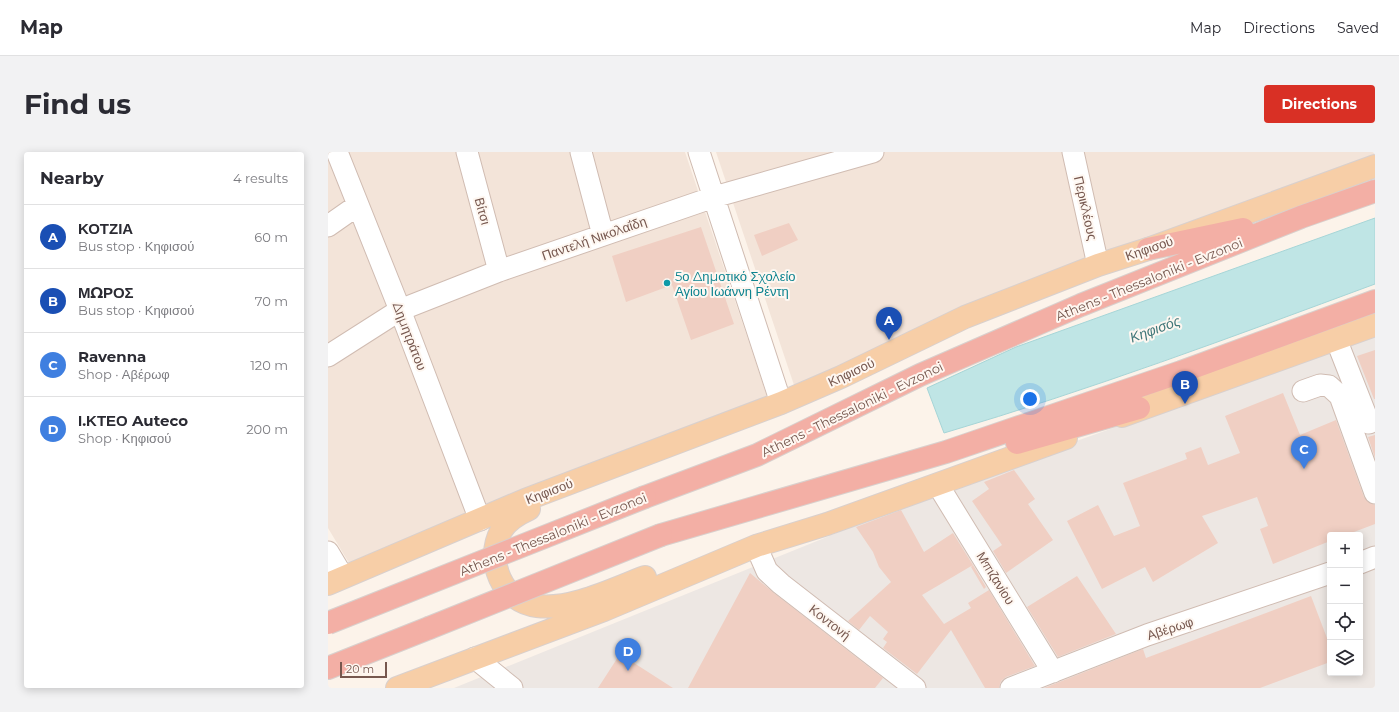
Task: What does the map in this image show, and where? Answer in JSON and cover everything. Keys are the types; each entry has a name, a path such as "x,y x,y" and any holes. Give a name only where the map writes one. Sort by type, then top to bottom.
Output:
{"highway":[{"name":"Athens - Thessaloniki - Evzonoi","path":"328,624 645,497 756,455 920,375 1081,305 1301,217 1375,191"},
{"path":"1148,249 1301,217"},
{"path":"328,668 661,535 946,452 1181,372 1375,301"},
{"path":"946,452 991,450 1139,408"}],"main road":[{"name":"Κηφισού","path":"336,580 525,500 781,403 848,374 965,317 1098,265 1148,249 1375,166"},
{"path":"397,688 604,610 756,546 938,485 1096,428 1139,408 1375,325"},
{"path":"605,470 513,517 501,530 495,545 494,556 498,576 507,591 520,601 536,606 571,604 715,554 756,546"}],"street":[{"name":"Δημητράτου","path":"337,152 400,310 480,520"},
{"name":"Βίτσι","path":"467,152 500,271"},
{"path":"582,152 603,235"},
{"path":"699,152 781,403"},
{"name":"Παντελή Νικολαΐδη","path":"328,356 400,310 500,271 714,197 873,152"},
{"name":"Περικλέους","path":"1073,152 1098,265"},
{"path":"328,226 358,205"},
{"path":"1336,339 1369,423"},
{"path":"1303,391 1320,385 1329,386 1340,396 1375,493"},
{"name":"Μπιζανίου","path":"938,485 1054,672"},
{"name":"Κοντονή","path":"756,546 768,571 781,584 915,688"},
{"path":"328,552 336,580"},
{"path":"1363,561 1375,557"},
{"name":"Αβέρωφ","path":"1011,688 1147,635 1327,575"},
{"path":"476,658 512,688"}],"shaded area":[{"path":"328,152 685,152 768,399 349,563 328,528"},
{"path":"716,152 1375,152 1375,165 795,388"},
{"path":"1375,335 1375,688 454,688 975,477"}],"water":[{"name":"Κηφισός","path":"1375,218 1375,284 1107,381 944,433 927,388 1016,347"}],"building":[{"path":"789,223 798,240 762,256 754,235"},
{"name":"5ο Δημοτικό Σχολείο Αγίου Ιωάννη Ρέντη","path":"701,227 734,324 691,340 672,285 626,302 612,256"},
{"path":"1375,350 1375,399 1374,399 1357,356"},
{"path":"1283,393 1300,435 1336,420 1364,497 1368,502 1375,505 1375,524 1354,532 1327,532 1327,542 1273,564 1260,529 1268,526 1257,497 1202,516 1218,543 1153,582 1145,567 1102,589 1067,521 1098,505 1114,536 1140,526 1123,483 1187,459 1185,453 1201,447 1208,465 1240,453 1225,416"},
{"path":"1375,435 1375,458 1368,437"},
{"path":"1014,470 1035,499 1028,504 1053,540 1006,573 993,551 1002,545 972,501 989,489 984,482"},
{"path":"901,510 924,552 953,533 973,565 922,595 944,624 971,608 968,603 989,590 1035,666 1006,677 1001,681 999,688 985,688 951,630 917,674 883,648 887,642 883,639 888,632 870,616 859,630 848,621 891,582 879,567 873,552 856,527"},
{"path":"973,565 986,587 984,589 971,567"},
{"path":"750,573 883,678 875,688 688,688"},
{"path":"1077,576 1116,634 1058,657 1027,607"},
{"path":"1311,596 1327,638 1327,663 1260,688 1044,688 1143,649 1146,658"},
{"path":"620,654 673,688 598,688"}],"place":[{"name":"5ο Δημοτικό Σχολείο Αγίου Ιωάννη Ρέντη","path":"667,283"},
{"name":"ΚΟΤΖΙΑ","path":"889,340"},
{"name":"ΜΩΡΟΣ","path":"1185,404"},
{"name":"Ravenna","path":"1304,469"},
{"name":"Ι.ΚΤΕΟ Auteco","path":"628,671"}]}
